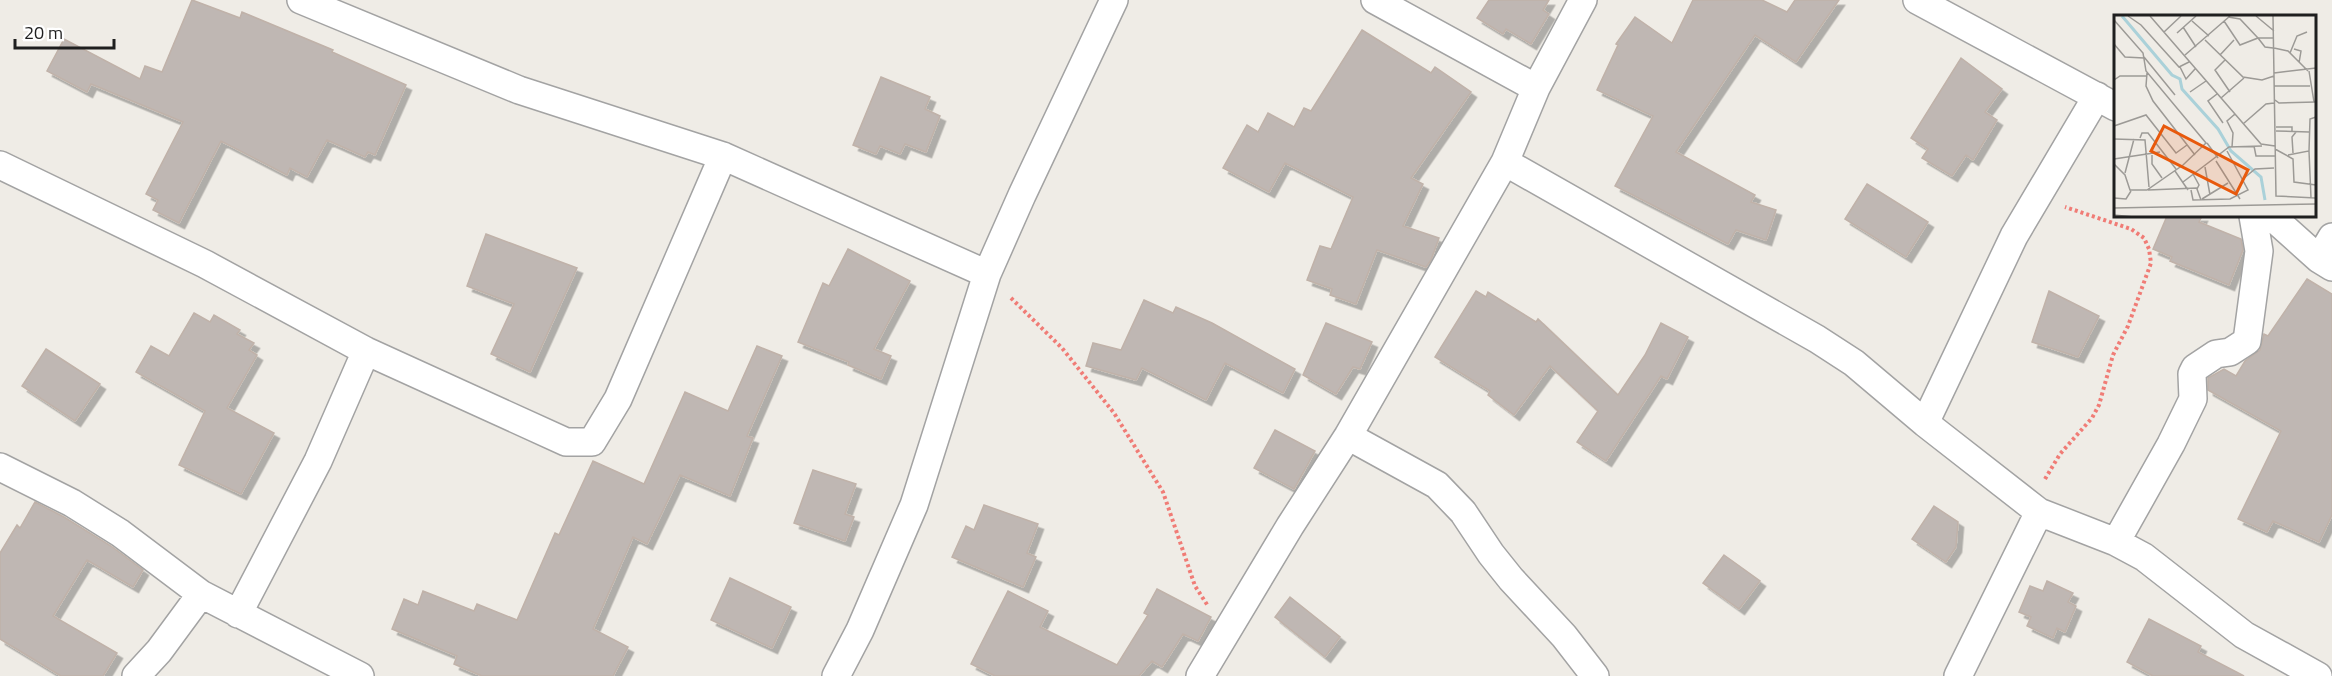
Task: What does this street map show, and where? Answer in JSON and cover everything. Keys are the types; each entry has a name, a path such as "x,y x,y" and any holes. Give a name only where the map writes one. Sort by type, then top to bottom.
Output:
{"street":[{"path":"301,0 519,90 723,156 987,274"},
{"path":"836,676 860,630 914,505 987,274 1114,0"},
{"path":"1375,0 1536,88"},
{"path":"1200,676 1348,436 1504,162 1536,88 1583,0"},
{"path":"1917,0 2107,102 2037,197 2013,236 1925,423"},
{"path":"0,165 205,264 366,351 566,442 592,442 618,399 723,156"},
{"path":"1504,162 1817,339 1854,363 1925,423 2035,508 2116,542 2144,557 2244,635 2318,676"},
{"path":"2116,542 2171,444 2193,399 2192,374 2195,368 2216,354 2229,352 2247,341 2259,251 2253,218"},
{"path":"2274,218 2328,254"},
{"path":"238,614 318,461 366,351"},
{"path":"1348,436 1437,485 1462,512 1511,579 1564,636 1595,676"},
{"path":"0,467 72,503 120,533 201,594 360,676"},
{"path":"1958,676 2035,508"},
{"path":"136,676 159,651 201,594"}],"path":[{"path":"2035,508 2060,454 2092,418 2099,405 2113,355 2131,317 2151,263 2150,249 2144,238 2131,229 2037,197"},
{"path":"987,274 1062,348 1113,413 1163,492 1195,586 1226,633"}],"building":[{"path":"192,0 240,18 242,12 333,50 332,52 406,85 375,155 368,152 365,157 327,140 307,177 290,168 287,175 221,141 179,223 153,210 158,200 146,194 183,122 91,84 87,92 47,71 64,39 140,79 145,66 162,72"},
{"path":"1489,0 1549,0 1543,10 1549,14 1531,44 1506,29 1503,34 1477,18"},
{"path":"1693,0 1762,0 1787,12 1795,0 1839,0 1796,62 1755,35 1676,152 1755,195 1751,202 1776,210 1766,240 1736,230 1728,244 1615,186 1653,116 1597,90 1618,45 1616,44 1635,17 1672,43"},
{"path":"1362,30 1431,73 1435,67 1471,92 1411,178 1423,184 1403,226 1439,238 1431,260 1426,267 1377,250 1356,304 1330,295 1332,289 1307,280 1320,246 1331,249 1353,197 1285,163 1269,192 1223,168 1247,125 1258,132 1268,113 1294,127 1304,108 1311,111"},
{"path":"1961,58 2002,89 1985,112 1997,120 1973,160 1966,155 1952,176 1922,158 1928,149 1911,138"},
{"path":"881,77 930,97 925,109 940,116 926,152 905,144 900,154 880,146 876,154 853,145"},
{"path":"1867,184 1928,222 1906,257 1845,219"},
{"path":"2166,218 2201,218 2199,222 2241,239 2243,250 2229,285 2170,261 2172,257 2153,249"},
{"path":"486,234 577,268 530,372 491,354 514,304 467,286"},
{"path":"848,249 910,281 874,349 891,356 881,379 848,365 849,362 798,342 823,283 829,286"},
{"path":"2307,279 2332,294 2332,515 2319,542 2273,521 2267,532 2238,519 2281,431 2208,390 2208,378 2224,369 2236,376 2245,361 2260,350 2264,334 2268,336"},
{"path":"1476,291 1486,297 1488,292 1536,322 1538,319 1618,395 1645,355 1661,323 1688,337 1667,379 1661,376 1606,461 1577,442 1598,411 1550,366 1514,415 1488,395 1490,391 1435,357"},
{"path":"2049,291 2099,316 2078,357 2032,342"},
{"path":"1144,300 1173,313 1176,307 1212,323 1295,369 1283,393 1225,363 1206,400 1142,368 1136,380 1086,366 1093,343 1121,350"},
{"path":"194,313 210,322 214,315 240,330 237,334 254,343 249,350 257,355 227,408 274,433 241,494 179,465 205,411 136,372 151,346 169,356"},
{"path":"1326,323 1372,342 1360,369 1353,367 1336,394 1303,375"},
{"path":"757,346 782,356 747,436 753,438 730,496 680,475 647,544 633,537 593,629 628,647 613,676 482,676 454,664 457,656 392,629 404,599 418,605 423,591 474,611 477,604 517,620 555,533 559,535 593,461 644,484 685,392 728,411"},
{"path":"46,349 100,384 75,421 22,386"},
{"path":"1275,430 1315,451 1294,489 1254,468"},
{"path":"813,470 856,484 845,514 854,517 845,541 794,523"},
{"path":"35,502 111,546 143,570 133,587 87,560 53,616 117,653 103,676 61,676 0,639 0,553 17,525 20,528"},
{"path":"984,505 1038,524 1027,553 1036,557 1023,587 952,557 966,526 974,530"},
{"path":"1934,506 1958,522 1956,547 1946,562 1912,539"},
{"path":"1724,555 1760,581 1739,609 1703,583"},
{"path":"730,578 791,607 772,648 711,620"},
{"path":"2047,581 2073,593 2068,602 2076,606 2065,632 2057,628 2053,638 2027,626 2031,617 2019,612 2030,586 2043,591"},
{"path":"1157,589 1211,617 1198,641 1183,634 1162,667 1152,661 1139,676 995,676 971,664 1008,591 1048,611 1040,627 1117,665 1148,615 1144,613"},
{"path":"1290,597 1340,637 1325,657 1275,617"},
{"path":"2149,619 2201,646 2198,652 2244,676 2153,676 2127,662"}]}
